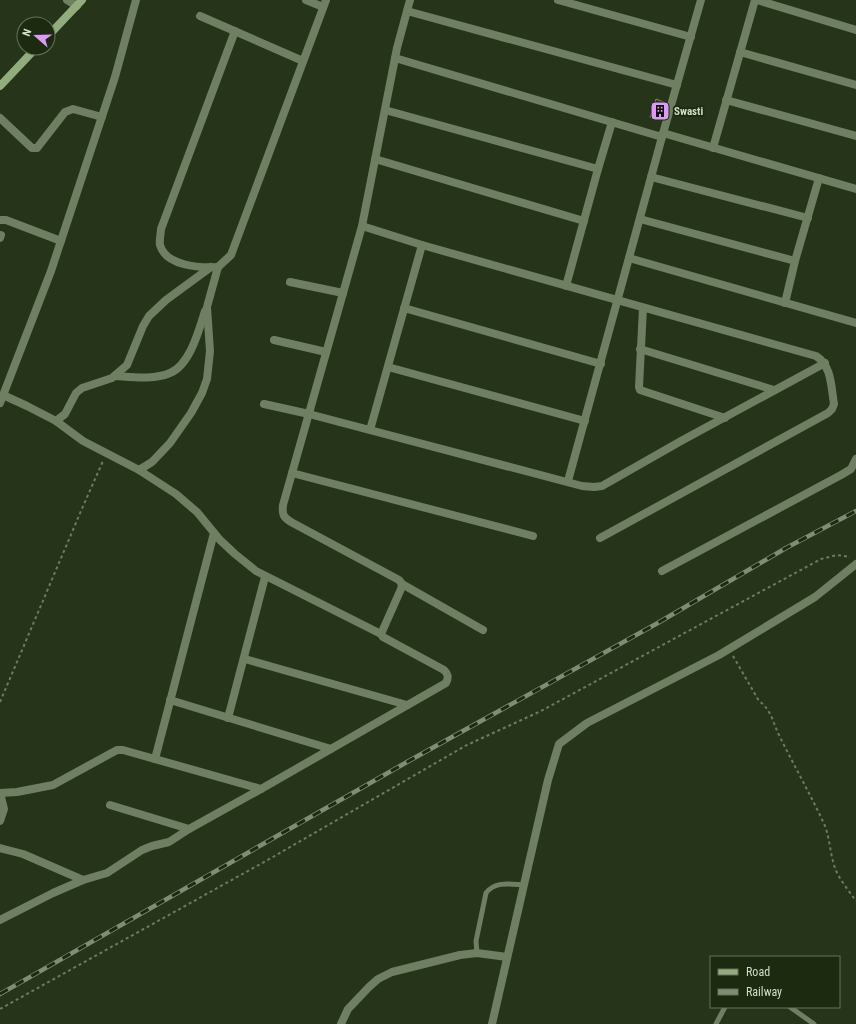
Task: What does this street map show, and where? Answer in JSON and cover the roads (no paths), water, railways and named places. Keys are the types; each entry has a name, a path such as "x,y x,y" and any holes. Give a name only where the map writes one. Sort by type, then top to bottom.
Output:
{"street":[{"path":"56,27 79,3 67,0"},
{"path":"0,920 53,893 83,880 107,873 142,850 169,842 189,829 446,683 448,678 448,674 444,670 382,637 381,634 265,577 256,571 235,554 214,533 197,512 176,494 139,470 83,440 56,421 2,399 51,271 115,77 136,0"},
{"path":"115,376 130,362 143,326 149,316 166,300 231,255 325,4 306,0"},
{"path":"410,0 395,58 362,226 282,513 284,518 399,580 402,584 483,630"},
{"path":"558,0 690,37"},
{"path":"568,481 701,0"},
{"path":"713,148 756,0 856,30"},
{"path":"407,11 677,86"},
{"path":"200,16 303,61"},
{"path":"214,267 185,264 171,259 164,253 160,243 161,229 235,31"},
{"path":"740,52 856,85"},
{"path":"0,86 28,56"},
{"path":"395,58 612,122 713,148 856,189"},
{"path":"726,100 856,136"},
{"path":"0,118 34,149 37,148 65,112 69,110 73,109 102,117"},
{"path":"385,110 598,169"},
{"path":"566,286 612,122"},
{"path":"375,159 584,221"},
{"path":"651,177 808,218"},
{"path":"785,303 795,261 819,178"},
{"path":"640,219 795,261"},
{"path":"0,220 6,220 61,241"},
{"path":"362,226 422,245 816,356 825,363 828,369 834,404 828,413 600,538"},
{"path":"370,430 422,245"},
{"path":"629,258 856,323"},
{"path":"56,421 65,414 76,392 82,388 115,376 148,377 169,374 175,371 188,355 196,337 207,306 214,267"},
{"path":"290,282 343,293"},
{"path":"139,470 152,462 170,443 191,413 202,393 207,379 210,351 207,306"},
{"path":"404,308 601,364"},
{"path":"643,308 640,349 640,390 725,418"},
{"path":"274,340 326,352"},
{"path":"640,349 774,390"},
{"path":"264,404 309,414 588,486 602,486 681,441 825,363"},
{"path":"388,367 585,421"},
{"path":"662,571 851,469 856,459"},
{"path":"292,473 532,536"},
{"path":"155,759 214,533"},
{"path":"492,1024 548,780 559,744 587,724 729,649 815,596 854,561"},
{"path":"228,718 245,659 265,577"},
{"path":"381,634 402,589 402,584"},
{"path":"245,659 407,705"},
{"path":"170,700 331,749"},
{"path":"0,821 4,810 0,793 17,792 53,785 117,750 123,750 261,789"},
{"path":"110,805 189,829"},
{"path":"0,848 23,854 83,880"},
{"path":"341,1024 348,1009 369,986 378,979 392,972 460,955 477,953 507,957"}],"lane":[{"path":"477,953 476,941 486,893 490,888 497,885 523,885"},
{"path":"716,1024 724,1008"},
{"path":"791,1008 814,1024"}],"railway":[{"path":"0,994 407,762 656,624 786,548 856,511"}],"place":[{"name":"Swasti","path":"660,111"}]}
